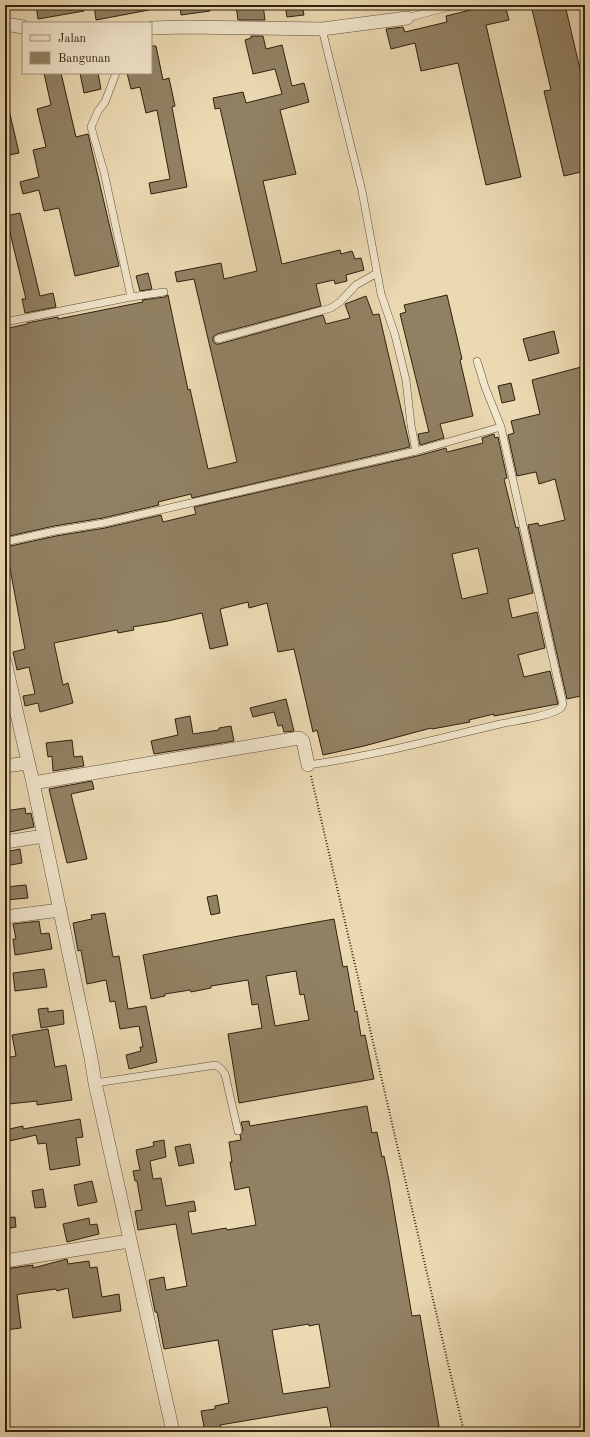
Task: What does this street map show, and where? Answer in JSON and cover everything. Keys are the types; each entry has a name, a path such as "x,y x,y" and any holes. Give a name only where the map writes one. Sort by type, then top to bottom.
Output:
{"street":[{"path":"152,28 322,29 407,18"},
{"path":"5,24 22,27"},
{"path":"5,662 33,783 129,1241 173,1432"},
{"path":"33,783 299,738 303,741 308,766"},
{"path":"5,766 28,763"},
{"path":"5,842 44,836"},
{"path":"5,917 60,910"},
{"path":"5,1261 129,1241"}],"lane":[{"path":"407,18 455,5"},
{"path":"322,29 362,190 381,294 395,335 406,380 411,425 416,451"},
{"path":"116,74 105,102 98,111 91,127 104,172 131,297"},
{"path":"218,339 331,308 340,302 356,285 377,273"},
{"path":"5,322 131,297 164,292"},
{"path":"308,766 346,760 520,719 554,713 562,708 563,704 501,427 485,387 477,361"},
{"path":"5,542 104,522 416,451 501,427"},
{"path":"95,1083 216,1065 225,1074 238,1131"}],"path":[{"path":"308,766 464,1432"}],"building":[{"path":"36,5 83,5 84,11 38,19"},
{"path":"94,5 148,5 149,10 96,20"},
{"path":"180,5 210,5 210,11 181,15"},
{"path":"236,5 263,5 265,20 238,20"},
{"path":"285,5 302,5 304,15 287,17"},
{"path":"491,5 505,5 509,20 486,25 521,177 486,185 458,63 421,71 415,43 391,49 386,29 403,27 405,32 447,22 446,16"},
{"path":"531,5 565,5 583,82 585,82 585,171 564,176 544,91 551,90"},
{"path":"251,36 263,36 266,49 282,45 292,86 304,83 309,102 280,110 296,174 263,181 282,264 340,250 341,254 352,251 355,259 361,258 364,270 346,275 347,281 335,284 334,280 316,284 321,306 217,334 213,337 213,341 216,344 219,344 323,315 326,324 350,318 345,304 366,296 373,315 379,314 410,447 192,498 191,494 158,502 159,505 103,518 54,526 5,537 5,329 27,323 58,317 58,319 143,302 142,300 165,297 168,295 188,390 190,389 208,469 237,462 194,279 177,282 175,272 221,263 224,279 257,271 220,108 215,109 213,98 243,92 246,103 282,94 275,69 253,74 245,40 251,38"},
{"path":"152,46 156,46 163,80 169,78 175,106 172,107 187,187 151,194 149,183 170,179 157,110 146,113 140,87 131,89 127,74 152,74"},
{"path":"44,74 61,74 76,137 88,134 119,266 75,276 59,208 44,211 39,190 23,194 20,182 39,177 33,150 46,147 37,109 51,105"},
{"path":"80,74 98,74 101,89 84,93"},
{"path":"9,110 19,153 5,156 5,111"},
{"path":"20,213 40,296 53,293 56,307 25,313 22,299 26,299 6,216"},
{"path":"148,273 152,289 140,291 136,276"},
{"path":"447,295 462,359 460,360 473,416 440,424 444,438 420,445 418,434 429,432 400,314 406,312 404,305"},
{"path":"554,331 559,353 529,361 523,339"},
{"path":"585,366 585,418 582,418 585,429 585,695 567,699 528,525 538,523 539,526 565,520 555,479 539,484 536,472 517,476 508,435 514,433 511,421 540,414 532,380"},
{"path":"511,383 515,400 502,403 498,386"},
{"path":"494,434 495,438 498,437 507,478 504,479 516,528 518,527 533,593 508,599 512,618 537,612 545,648 518,655 524,677 550,671 558,704 494,716 494,714 469,720 470,722 431,728 364,746 323,755 317,730 313,732 294,649 278,652 267,603 249,608 248,602 220,609 228,645 210,649 202,613 133,627 134,630 118,633 117,630 54,643 63,685 68,683 73,703 40,712 38,703 25,706 23,696 35,694 29,667 17,670 13,652 25,649 6,547 56,536 105,528 161,515 163,522 196,514 194,507 446,448 447,452 483,443 482,438","holes":["478,548 488,593 462,599 452,554"]},
{"path":"286,699 294,731 284,732 282,725 278,726 274,712 253,717 250,708"},
{"path":"190,716 193,734 219,730 219,728 231,726 234,741 154,754 151,741 178,735 175,719"},
{"path":"72,740 74,757 82,756 84,766 53,771 52,756 48,757 46,743"},
{"path":"92,781 94,789 71,794 87,859 67,863 49,789"},
{"path":"25,808 26,814 31,813 34,827 5,833 5,811"},
{"path":"20,849 22,863 5,866 5,852"},
{"path":"26,885 28,898 5,900 5,887"},
{"path":"217,895 220,913 211,915 207,897"},
{"path":"105,913 113,957 119,956 128,1009 146,1006 157,1062 129,1069 126,1055 141,1051 140,1047 143,1047 139,1026 120,1029 115,1001 110,1002 106,980 87,984 81,950 78,951 73,923 92,919 91,915"},
{"path":"334,919 343,967 347,966 355,1012 357,1011 361,1036 365,1035 374,1079 239,1103 228,1034 262,1028 258,1004 252,1005 248,980 211,986 211,988 191,992 190,990 165,994 165,996 151,999 143,955","holes":["296,971 300,995 304,994 309,1020 275,1026 266,976"]},
{"path":"39,921 41,934 49,933 52,949 15,955 13,939 16,939 13,924"},
{"path":"44,969 47,987 15,991 13,973"},
{"path":"48,1008 48,1012 63,1010 64,1024 41,1028 38,1009"},
{"path":"48,1029 55,1067 66,1065 72,1100 37,1105 37,1101 9,1104 5,1079 5,1058 16,1056 12,1035"},
{"path":"367,1106 372,1133 377,1132 382,1157 384,1156 412,1316 420,1315 440,1432 332,1432 327,1407 220,1425 222,1432 205,1432 201,1411 215,1409 215,1406 229,1403 218,1340 164,1349 149,1280 164,1277 166,1290 187,1286 176,1224 138,1230 135,1211 142,1210 137,1181 135,1181 133,1171 140,1170 136,1150 154,1146 153,1142 164,1140 166,1157 150,1161 153,1179 161,1178 166,1206 194,1201 196,1211 188,1212 192,1234 226,1228 227,1230 256,1225 249,1187 235,1190 230,1162 232,1162 229,1142 241,1140 240,1135 243,1130 241,1122 249,1121 250,1126","holes":["309,1324 309,1326 319,1324 330,1387 283,1394 272,1330"]},
{"path":"80,1119 83,1137 76,1138 80,1165 50,1170 46,1143 38,1144 36,1135 5,1142 5,1130 23,1126 23,1129"},
{"path":"190,1144 194,1163 179,1166 175,1147"},
{"path":"92,1181 97,1202 78,1206 74,1185"},
{"path":"43,1189 46,1207 35,1208 32,1191"},
{"path":"15,1217 16,1227 5,1229 5,1218"},
{"path":"89,1218 90,1225 97,1224 99,1234 67,1242 63,1224"},
{"path":"67,1259 68,1264 89,1261 90,1268 97,1267 102,1297 119,1294 121,1311 73,1318 68,1288 57,1291 56,1289 20,1294 17,1295 21,1328 5,1330 5,1269 33,1265 33,1268"}]}
